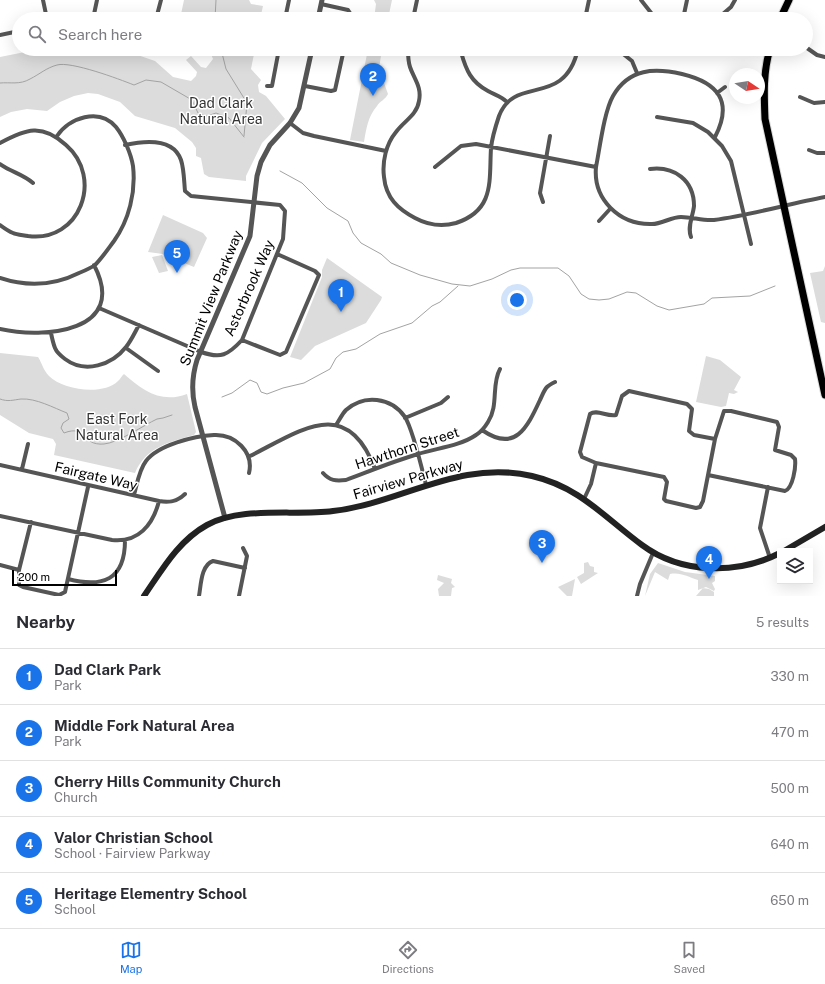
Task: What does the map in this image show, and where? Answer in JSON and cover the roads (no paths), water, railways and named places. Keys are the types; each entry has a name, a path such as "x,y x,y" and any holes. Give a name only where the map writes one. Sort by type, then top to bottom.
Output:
{"main road":[{"path":"783,12 789,0"},
{"path":"768,56 764,92 765,119 825,395"},
{"name":"Fairview Parkway","path":"144,596 172,556 188,538 206,525 225,518 245,515 345,510 426,485 469,474 486,472 510,472 546,479 567,488 584,499 653,553 689,566 711,568 739,567 777,555"},
{"path":"789,548 825,527"}],"street":[{"path":"43,0 46,12"},
{"path":"94,12 97,0"},
{"path":"158,12 161,0"},
{"path":"286,12 289,0"},
{"path":"414,12 417,0"},
{"path":"586,12 589,0"},
{"path":"642,0 651,12"},
{"path":"684,12 687,0"},
{"path":"726,12 735,0"},
{"path":"320,12 322,2 348,10 349,12"},
{"path":"0,35 12,32"},
{"path":"813,52 825,57"},
{"path":"267,86 272,86 278,56"},
{"name":"Summit View Parkway","path":"225,518 192,390 195,368 247,244 251,229 257,176 264,156 270,145 290,123 299,108 311,56"},
{"path":"305,86 331,91 335,90 342,56"},
{"path":"409,56 410,67 420,86 419,101 414,113 395,132 386,151 384,178 394,204 404,213 422,222 446,226 471,215 482,204 491,182 491,147 499,115 507,102 520,94 553,86 562,80 575,61 576,56"},
{"path":"462,56 466,70 473,80 480,87 501,96 507,102"},
{"path":"626,56 632,61 637,73"},
{"path":"715,138 724,117 723,108 717,93 705,82 694,77 660,70 637,73 627,79 613,96 596,167 597,185 610,209 624,219 640,224 654,224 678,217 714,220 783,205 825,198"},
{"path":"717,93 725,87"},
{"path":"800,97 814,103 825,102"},
{"path":"0,278 27,284 47,284 66,280 94,266 121,230 128,212 133,191 132,166 125,145 116,127 105,120 90,116 76,118 63,127 57,136"},
{"path":"657,117 693,123 715,138 722,146 731,161 750,244"},
{"path":"290,123 303,133 386,151"},
{"path":"0,143 25,131 42,130 57,136 76,153 82,167 85,180 84,197 80,209 70,222 59,231 39,237 14,234 0,225"},
{"path":"543,202 540,193 548,156 550,136"},
{"path":"125,145 146,141 166,145 181,159 185,191 191,196 254,203"},
{"path":"435,167 461,146 476,144 548,156 596,167"},
{"path":"809,150 817,153 825,153"},
{"path":"0,164 10,171 24,175 33,183"},
{"path":"650,169 662,168 671,170 686,182 693,198 690,230 691,237"},
{"name":"Astorbrook Way","path":"99,308 201,352 214,356 224,354 232,350 242,340 282,239 285,211 280,205 254,203"},
{"path":"599,220 610,209"},
{"path":"242,340 280,355 286,352 304,310 318,275 315,270 277,254"},
{"path":"0,329 16,333 51,333 81,325 92,318 99,308 103,286 94,266"},
{"path":"51,333 55,349 61,356 71,364 85,368 100,366 115,357 126,348 139,325"},
{"path":"126,348 158,371"},
{"name":"Hawthorn Street","path":"323,473 328,479 346,480 418,454 464,441 482,430 489,421 496,397 495,380 500,369"},
{"path":"482,430 493,438 502,440 513,437 524,431 530,423 546,387 555,382"},
{"path":"708,475 788,490 794,471 795,462 793,456 775,450 779,427 777,422 730,411 724,412 715,439 700,507 687,506 666,501 664,499 667,482 664,478 596,463 584,459 580,455 590,414 595,412 612,416 616,415 622,396 629,391 688,404 692,409 689,431 694,434 715,439"},
{"path":"406,418 441,403 448,397"},
{"path":"336,425 345,411 359,402 372,400 386,402 394,406 406,418 418,454 426,485"},
{"path":"250,456 310,426 336,425 349,431 360,439 368,450 375,469"},
{"path":"134,495 146,461 155,452 169,445 203,437 214,435 234,440 250,456 250,473"},
{"path":"22,469 28,444"},
{"path":"584,499 591,484 596,463"},
{"name":"Fairgate Way","path":"0,465 22,469 88,486 134,495 158,502 178,500 185,494"},
{"path":"31,522 19,570 18,581 23,587 60,595 65,592 88,486"},
{"path":"768,487 760,528 771,558"},
{"path":"0,516 112,540 125,540 135,537 150,525 156,514 158,502"},
{"path":"68,580 86,584 95,583 112,577 122,564 125,555 125,540"},
{"path":"239,596 247,556 244,548"},
{"path":"637,596 640,584 653,553"},
{"path":"199,596 205,567 208,563 213,561 245,568"},
{"path":"0,565 19,570"}],"waterway":[{"path":"215,12 216,0"},
{"path":"223,56 226,69 247,103 244,136"},
{"path":"0,83 26,81 50,68 64,64 95,71 134,85 146,80 161,82 192,100 198,113 207,116 216,113 229,118 244,137"},
{"path":"280,171 302,183 327,208 348,221 353,233 361,243 381,254 391,263 420,275 452,284 470,286 520,268 558,268 569,276 581,294 589,299 609,299 627,292 636,293 657,306 669,310 704,304 712,298 750,296 775,286"},
{"path":"222,397 232,393 250,380 257,383 261,392 267,394 304,383 330,369 336,358 343,352 356,349 380,334 412,323 458,286"},
{"path":"0,399 8,401 21,399 33,400 67,413 69,419 63,423 61,428 64,433 77,431 91,442 97,444 116,441 157,419 172,415"}],"place":[{"name":"Middle Fork Natural Area","path":"373,96"},
{"name":"Heritage Elementry School","path":"177,273"},
{"name":"Dad Clark Park","path":"341,312"},
{"name":"Cherry Hills Community Church","path":"542,563"},
{"name":"Valor Christian School","path":"709,579"}],"park label":[{"name":"Dad Clark Natural Area","path":"221,112"},
{"name":"East Fork Natural Area","path":"117,428"}]}
